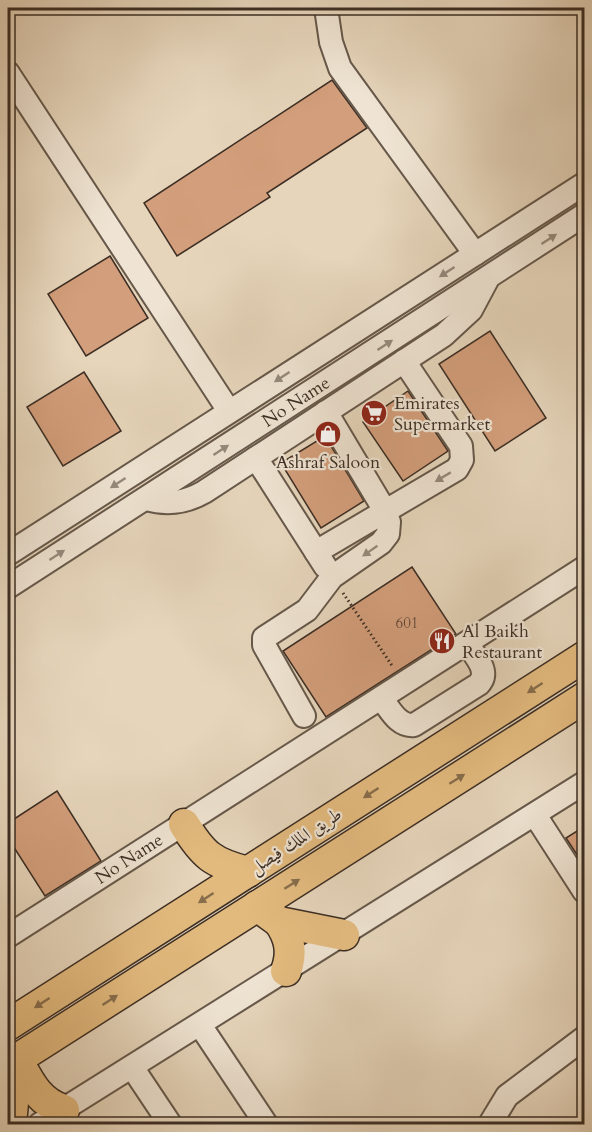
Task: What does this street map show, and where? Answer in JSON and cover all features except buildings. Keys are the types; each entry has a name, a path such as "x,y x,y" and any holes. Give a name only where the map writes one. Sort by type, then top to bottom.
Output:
{"main road":[{"name":"طريق الملك فيصل","path":"8,1025 585,657"},
{"name":"طريق الملك فيصل","path":"12,1062 268,914 585,698"},
{"path":"184,824 208,857 225,866 248,872"},
{"path":"268,914 344,934"},
{"path":"268,914 288,937 290,946 286,971"},
{"path":"12,1062 35,1092 48,1103 52,1117"},
{"path":"12,1062 12,1125"}],"street":[{"path":"326,8 331,42 340,68 475,254"},
{"path":"8,73 230,411"},
{"name":"No Name","path":"8,554 585,184"},
{"name":"No Name","path":"8,587 585,215"},
{"path":"146,499 166,503 186,500 204,492 459,324 471,310 489,278"},
{"path":"316,552 457,469 462,460 461,446 404,361"},
{"path":"304,716 264,645 264,640 307,610 332,577 381,543 388,534 389,522 385,511 326,412"},
{"path":"256,458 332,577"},
{"name":"No Name","path":"8,936 585,568"},
{"path":"381,698 400,723 414,725 483,680 484,670 467,644"},
{"path":"52,1117 585,783"},
{"path":"535,815 585,891"},
{"path":"200,1025 266,1125"},
{"path":"490,1125 507,1096 585,1038"},
{"path":"132,1067 170,1125"}],"path":[{"path":"332,577 404,683"}],"place":[{"name":"Emirates Supermarket","path":"374,413"},
{"name":"Ashraf Saloon","path":"328,434"},
{"name":"Al Baikh Restaurant","path":"442,641"}]}
